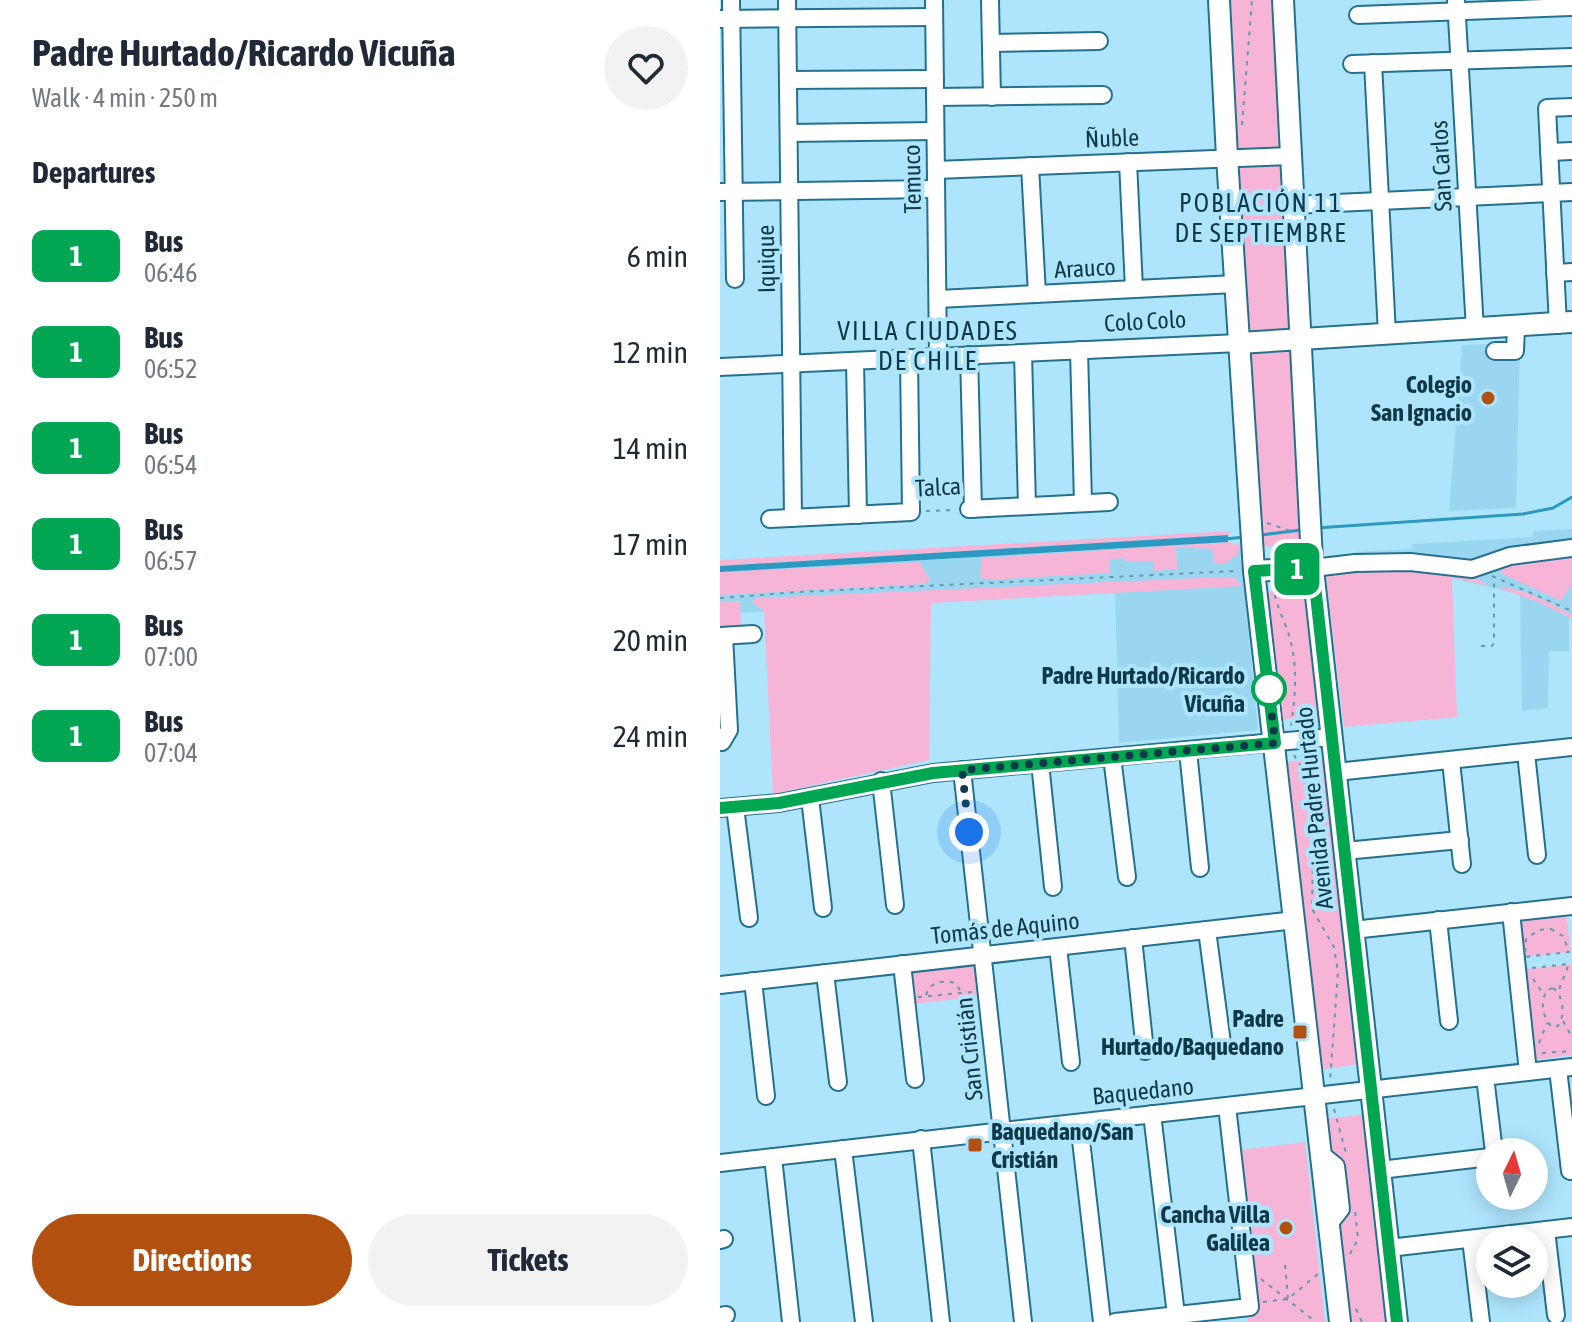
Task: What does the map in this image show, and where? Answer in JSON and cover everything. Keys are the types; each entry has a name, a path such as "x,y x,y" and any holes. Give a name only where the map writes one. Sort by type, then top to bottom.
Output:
{"main road":[{"name":"Avenida Padre Hurtado","path":"1219,0 1239,343 1263,570 1275,743 1340,1322"},
{"name":"Avenida Padre Hurtado","path":"1283,0 1301,339 1305,531 1313,568 1397,1322"},
{"name":"Colo Colo","path":"1239,343 1565,324"},
{"path":"1263,570 1313,568"}],"street":[{"path":"731,0 726,19 726,133 727,192 735,279"},
{"name":"Iquique","path":"787,0 793,518"},
{"path":"990,0 992,97"},
{"path":"1358,15 1457,6 1572,7"},
{"name":"San Carlos","path":"1457,6 1475,330"},
{"path":"726,19 787,19 934,8"},
{"name":"Temuco","path":"934,8 938,357"},
{"path":"991,43 1099,41"},
{"path":"1352,64 1572,57"},
{"path":"1373,63 1387,334"},
{"path":"788,80 935,79"},
{"path":"935,97 1103,95"},
{"path":"1565,324 1564,273 1551,193 1547,108 1572,107"},
{"path":"789,133 935,131"},
{"path":"1549,152 1572,151"},
{"name":"Ñuble","path":"936,170 1291,156"},
{"path":"1128,162 1134,289"},
{"path":"1030,166 1037,294"},
{"path":"727,192 936,189"},
{"path":"1293,205 1572,192"},
{"name":"Arauco","path":"938,299 1235,284"},
{"path":"1495,351 1515,351 1516,327"},
{"name":"Colo Colo","path":"720,367 1239,343"},
{"path":"1079,350 1083,503"},
{"path":"1023,353 1027,506"},
{"path":"969,355 971,509"},
{"path":"909,358 911,512"},
{"path":"855,361 858,515"},
{"name":"Talca","path":"971,509 1109,502"},
{"name":"Talca","path":"770,519 911,512"},
{"path":"1313,568 1399,562 1472,569 1510,556 1572,548"},
{"path":"726,743 729,730 722,636 753,634"},
{"path":"749,918 727,808 810,798 881,781 962,770 1332,737"},
{"path":"1336,772 1572,747"},
{"path":"1188,751 1200,868"},
{"path":"1526,753 1537,855"},
{"path":"1112,757 1127,877"},
{"path":"1451,761 1462,864"},
{"path":"1040,763 1053,887"},
{"name":"San Cristián","path":"962,770 1023,1322"},
{"path":"881,781 895,905"},
{"path":"810,798 823,908"},
{"path":"1345,851 1460,840"},
{"path":"1353,930 1572,907"},
{"path":"1511,912 1528,1072"},
{"name":"Tomás de Aquino","path":"720,985 1295,920"},
{"path":"1438,920 1449,1021"},
{"path":"1207,930 1222,1043"},
{"path":"1133,938 1145,1051"},
{"path":"1058,947 1071,1062"},
{"path":"902,964 915,1079"},
{"path":"825,973 838,1082"},
{"path":"753,981 766,1096"},
{"path":"1565,1068 1570,1171"},
{"name":"Baquedano","path":"720,1163 1565,1068"},
{"path":"1485,1077 1492,1138"},
{"path":"1115,1322 1250,1305 1227,1106"},
{"path":"1152,1114 1176,1315"},
{"path":"1079,1123 1102,1322"},
{"path":"921,1139 941,1322"},
{"path":"843,1149 864,1322"},
{"path":"773,1157 791,1322"},
{"path":"1380,1170 1476,1159"},
{"path":"1548,1230 1572,1227"},
{"path":"1389,1248 1476,1238"},
{"path":"1471,1239 1481,1322"},
{"path":"1548,1247 1556,1315"}],"path":[{"path":"1242,126 1252,0"},
{"name":"Talca","path":"911,512 971,509"},
{"path":"1262,521 1305,531"},
{"path":"1472,569 1572,611"},
{"path":"720,598 1263,570 1290,636 1293,653 1295,696 1290,728"},
{"path":"1481,646 1492,646 1494,643 1494,577"},
{"path":"1294,754 1311,783 1314,796 1312,909 1331,940 1338,964 1330,1081"},
{"path":"1539,930 1558,931 1568,944 1569,952 1525,957 1526,939 1539,930"},
{"path":"1544,995 1526,969 1569,964 1558,992"},
{"path":"926,997 928,989 942,981 955,983 962,993"},
{"path":"1539,1043 1547,1022 1544,995 1553,988 1558,992 1563,1007 1562,1020 1558,1026 1552,1027 1547,1022"},
{"path":"905,999 987,990"},
{"path":"1562,1020 1572,1037"},
{"path":"1535,1054 1572,1051"},
{"path":"1285,1265 1288,1299"},
{"path":"1250,1305 1288,1299 1323,1269"},
{"path":"1246,1271 1316,1322"}],"shaded area":[{"path":"1230,0 1279,0 1283,145 1280,150 1242,152 1238,147"},
{"path":"1281,163 1284,166 1294,319 1290,331 1258,335 1252,332 1248,322 1238,171 1241,165"},
{"name":"Colegio San Ignacio","path":"1520,343 1516,508 1449,511 1462,345"},
{"path":"1293,351 1304,544 1259,547 1246,354"},
{"path":"1572,529 1569,651 1549,651 1548,708 1522,711 1520,594 1451,578 1356,580 1354,552 1412,549 1412,544 1533,537 1533,531"},
{"path":"1231,531 1228,535 720,566 720,560"},
{"path":"1228,535 1228,542 720,572 720,566"},
{"path":"1228,542 1240,545 1258,730 1119,743 1115,593 720,614 720,572"},
{"path":"1228,542 1240,545 1238,554 1226,563 1214,564 1212,549 1176,547 1177,569 1154,571 1153,561 1125,562 1124,558 1110,559 1110,573 987,580 980,577 982,558"},
{"path":"1572,553 1572,584 1561,601 1502,574 1500,569 1504,563"},
{"path":"919,562 930,579 925,584 720,595 720,572"},
{"path":"1399,566 1473,576 1490,586 1452,578 1457,717 1344,727 1326,576 1329,572"},
{"path":"1235,578 1242,586 931,603 929,760 773,794 764,611 752,602 756,598"},
{"path":"1496,587 1536,596 1572,615 1572,619 1538,602"},
{"path":"1310,589 1324,716 1278,720 1263,592"},
{"path":"740,601 741,628 720,630 720,602"},
{"path":"1329,758 1364,1064 1317,1070 1282,762"},
{"path":"1566,913 1571,952 1522,957 1518,919"},
{"path":"974,964 977,997 911,1004 907,971"},
{"path":"1572,964 1572,1055 1534,1060 1524,969"},
{"path":"1370,1114 1393,1322 1347,1322 1323,1119"},
{"path":"1305,1142 1325,1322 1248,1322 1247,1313 1257,1311 1238,1150"}],"waterway":[{"path":"1316,528 1523,514 1553,508 1572,497"},
{"path":"1261,535 1301,530"},
{"path":"1225,539 1245,537"}],"bus line":[{"name":"1","path":"720,808 810,798 881,781 933,773 1275,743 1254,571 1313,568 1397,1322"}],"place":[{"name":"Colegio San Ignacio","path":"1488,398"},
{"name":"Padre Hurtado/Ricardo Vicuña","path":"1269,689"},
{"name":"Padre Hurtado/Baquedano","path":"1300,1032"},
{"name":"Baquedano/San Cristián","path":"975,1145"},
{"name":"Cancha Villa Galilea","path":"1286,1228"}],"district":[{"name":"POBLACIÓN 11 DE SEPTIEMBRE","path":"1261,218"},
{"name":"VILLA CIUDADES DE CHILE","path":"928,346"}],"route":[{"path":"969,832 962,770 1275,743 1269,689"}]}
